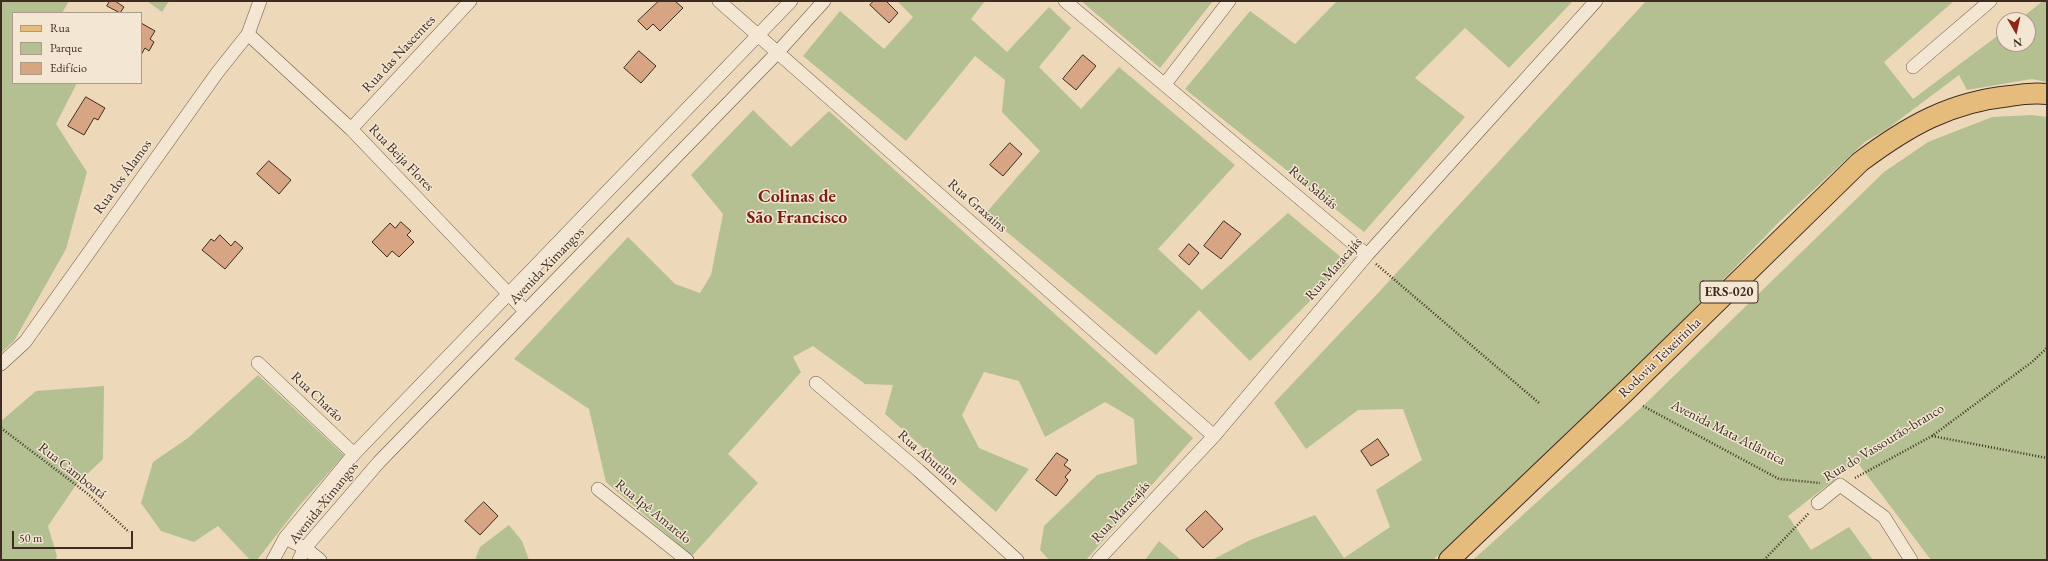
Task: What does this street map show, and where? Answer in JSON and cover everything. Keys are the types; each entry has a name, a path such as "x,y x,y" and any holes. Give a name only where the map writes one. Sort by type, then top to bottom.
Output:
{"main road":[{"name":"Rodovia Teixeirinha","path":"1448,560 1638,380 1860,162 1893,137 1952,108 1987,98 2047,94"}],"street":[{"name":"Rua dos Álamos","path":"1,364 25,342 217,73 248,34 260,1"},
{"name":"Rua das Nascentes","path":"351,130 470,1"},
{"name":"Rua Graxains","path":"719,1 758,37 1214,436"},
{"name":"Avenida Ximangos","path":"273,560 285,538 354,454 758,37 791,1"},
{"name":"Avenida Ximangos","path":"302,554 379,462 778,53 824,1"},
{"name":"Rua Sabiás","path":"1065,1 1367,255"},
{"path":"1165,84 1229,1"},
{"name":"Rua Maracajás","path":"1098,560 1214,436 1367,255 1596,1"},
{"path":"1913,67 1990,1"},
{"name":"Rua Beija Flores","path":"248,34 351,130 525,311"},
{"name":"Rua Charão","path":"258,363 354,454"},
{"name":"Rua Abutilon","path":"816,383 924,475 1017,560"},
{"path":"1840,485 1884,517 1911,560"},
{"name":"Rua do Vassourão-branco","path":"1818,503 1840,485"},
{"name":"Rua Ipê Amarelo","path":"598,489 687,560"},
{"path":"285,538 302,554 320,560"}],"path":[{"path":"1367,255 1539,403"},
{"name":"Rua do Vassourão-branco","path":"1840,485 1932,436 2032,362 2047,348"},
{"name":"Avenida Mata Atlântica","path":"1643,406 1779,479 1840,485"},
{"name":"Rua Camboatá","path":"1,428 88,494 129,532"},
{"path":"1932,436 2047,458"},
{"name":"Rua do Vassourão-branco","path":"1764,560 1818,503"}],"green space":[{"path":"1,1 69,1 63,12 12,12 12,84 76,84 56,124 87,172 66,249 14,341 1,353"},
{"path":"147,1 169,1 162,12"},
{"path":"897,1 985,1 971,19 1007,52 1049,7 1071,28 1039,67 1081,109 1119,67 1235,165 1158,249 1202,290 1288,213 1348,263 1250,361 1199,310 1156,355 985,214 1040,151 1002,112 1005,80 975,56 906,141 803,56 840,11 884,49 913,17"},
{"path":"1081,1 1213,1 1160,68"},
{"path":"1337,1 1573,1 1509,68 1465,28 1415,78 1465,117 1364,232 1185,89 1250,11 1295,44"},
{"path":"1646,1 1954,1 1884,62 1913,99 1996,37 1996,52 2036,52 2036,12 2029,12 2043,1 2047,1 2047,82 2032,79 1967,90 1959,75 1887,129 1865,142 1780,221 1622,384 1433,560 1212,560 1250,540 1315,515 1344,558 1390,527 1376,490 1422,460 1403,409 1358,410 1306,449 1274,403 1379,292"},
{"path":"753,110 791,147 829,111 1193,438 1086,560 1049,560 1040,550 1044,526 1097,475 1137,464 1134,419 1105,402 1045,437 1019,381 984,372 962,415 979,448 1029,469 996,512 885,414 893,385 865,384 813,346 793,357 801,372 728,454 758,483 692,556 606,482 589,409 514,359 628,237 675,284 700,293 711,275 723,214 691,175"},
{"path":"2032,115 2047,117 2047,560 1931,560 1857,462 1788,516 1811,550 1849,527 1873,560 1473,560 1643,406 1884,172 1928,142 1992,117"},
{"path":"258,375 344,455 299,506 257,560 250,560 218,526 194,542 161,531 141,503 153,462 188,438"},
{"path":"104,386 103,459 76,485 48,526 57,556 55,560 1,560 1,421 36,391"},
{"path":"509,525 522,541 529,560 475,560 480,547"},
{"path":"1159,541 1181,560 1145,560"}],"building":[{"path":"110,1 115,1 124,7 121,12 118,12 107,6"},
{"path":"659,1 675,1 683,8 660,31 653,24 647,30 638,21"},
{"path":"874,1 886,1 898,13 889,23 870,5"},
{"path":"142,24 155,31 150,39 154,42 149,51 145,48 142,53"},
{"path":"639,51 656,66 641,83 624,68"},
{"path":"1083,55 1096,66 1076,90 1063,79"},
{"path":"86,97 105,108 98,120 94,118 84,135 68,126"},
{"path":"1010,143 1022,154 1003,176 990,165"},
{"path":"269,161 291,180 279,194 257,174"},
{"path":"1224,221 1241,234 1221,259 1204,246"},
{"path":"401,222 411,231 407,235 414,242 399,257 392,251 387,257 372,242 390,223 395,228"},
{"path":"220,235 231,246 235,241 243,248 225,269 202,250 211,239 214,241"},
{"path":"1189,244 1199,253 1189,265 1179,256"},
{"path":"1378,439 1389,455 1371,466 1361,451"},
{"path":"1057,453 1068,460 1064,465 1071,470 1065,477 1068,480 1056,496 1036,480"},
{"path":"484,502 498,516 480,535 465,521"},
{"path":"1206,511 1223,529 1203,548 1186,530"}],"district":[{"name":"Colinas de São Francisco","path":"797,207"}]}
